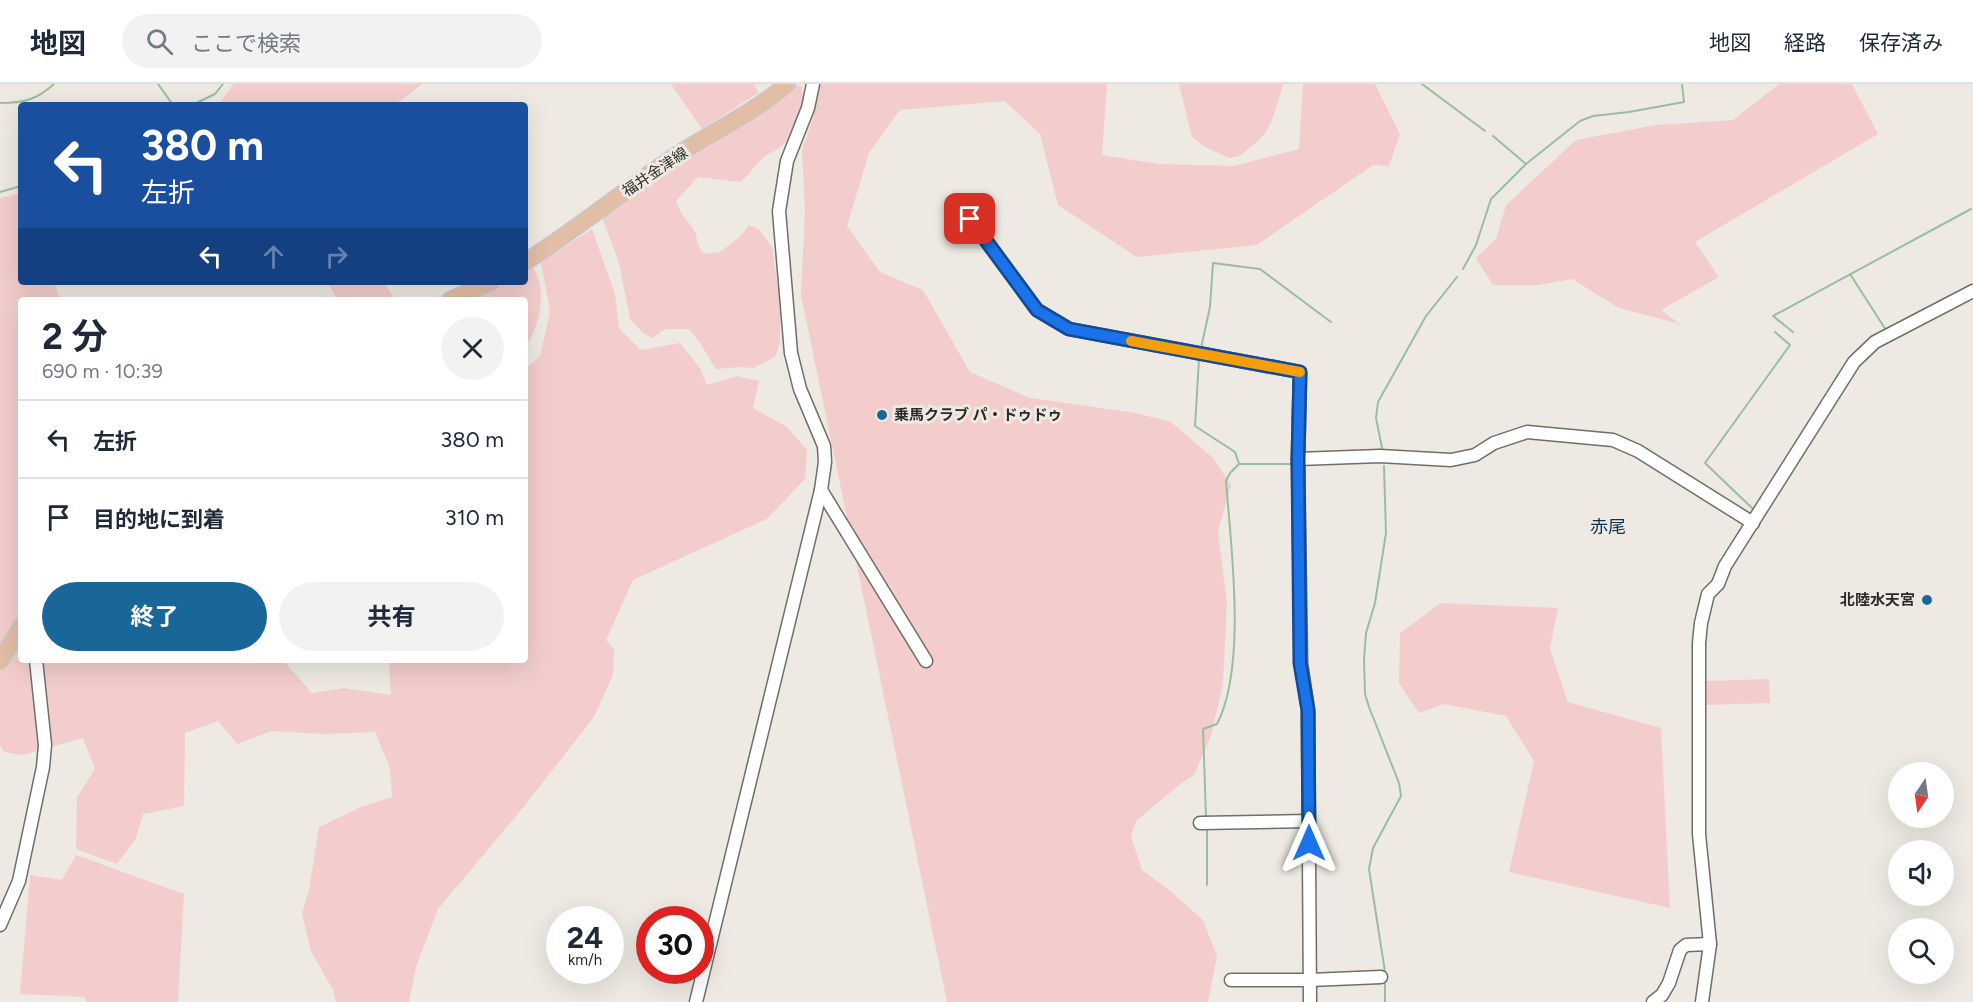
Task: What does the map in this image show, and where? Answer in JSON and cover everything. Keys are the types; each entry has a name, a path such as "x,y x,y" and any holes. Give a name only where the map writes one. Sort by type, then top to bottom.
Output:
{"main road":[{"name":"福井金津線","path":"528,260 675,157 767,100 787,84"},
{"path":"457,297 484,285"},
{"path":"0,661 18,632"}],"street":[{"path":"696,1002 821,490 825,462 824,446 800,389 791,353 780,220 787,161 808,108 813,84"},
{"path":"957,201 1037,310 1069,329 1300,372 1298,459 1300,663 1308,710 1310,1002"},
{"path":"1702,1002 1710,944 1700,834 1699,643 1708,594 1718,584 1725,566 1854,362 1875,342 1973,291"},
{"path":"1298,459 1380,456 1451,460 1474,454 1494,443 1527,432 1613,440 1638,452 1753,523"},
{"path":"821,490 926,661"},
{"path":"0,925 20,881 43,767 45,746 36,663"},
{"path":"1200,823 1309,821"},
{"path":"1653,1002 1662,995 1669,983 1680,950 1686,945 1710,944"},
{"path":"1231,980 1381,977"}],"shaded area":[{"path":"233,84 422,84 396,102 221,102"},
{"path":"671,84 754,84 758,93 702,129"},
{"path":"820,84 1107,84 1102,155 1159,164 1234,166 1299,149 1303,84 1375,84 1400,134 1389,166 1373,165 1257,245 1137,257 1058,205 1040,134 1005,101 900,110 869,153 847,226 880,272 923,290 970,372 1030,398 1136,413 1171,422 1213,458 1231,485 1218,532 1227,602 1223,684 1211,736 1194,775 1136,821 1131,836 1142,870 1203,920 1217,956 1208,1002 947,1002 801,295 805,211 802,150 812,121"},
{"path":"1179,84 1283,84 1283,86 1274,115 1264,135 1240,156 1229,158 1203,146 1192,137"},
{"path":"1779,84 1852,84 1878,134 1695,242 1719,277 1661,310 1680,324 1619,308 1572,279 1538,285 1493,285 1476,258 1496,239 1506,205 1576,140 1656,125 1733,120"},
{"path":"794,85 801,85 803,102 799,120 785,143 766,155 740,182 698,177 676,201 681,213 694,230 699,246 705,254 720,252 741,236 749,225 759,230 772,247 780,303 780,343 775,357 753,368 716,369 693,333 688,329 666,329 652,338 643,333 630,319 619,263 602,217 654,178 783,95"},
{"path":"18,194 18,285 55,285 59,297 18,297 18,663 286,663 312,693 344,688 391,695 389,663 528,663 528,366 540,356 550,312 541,262 592,229 615,294 619,328 641,350 680,343 700,368 707,385 737,376 759,381 753,408 787,427 807,450 805,479 767,519 633,580 606,640 614,649 613,675 594,717 522,809 438,909 416,967 409,1002 336,1002 333,990 311,951 302,914 309,890 319,827 361,807 392,797 390,768 375,732 324,734 272,731 237,744 218,721 185,733 184,806 143,814 136,838 117,864 76,849 77,797 95,769 83,738 22,755 4,752 0,745 0,198"},
{"path":"532,267 537,276 541,297 538,319 528,343 528,297 474,297 500,285 528,285 528,269"},
{"path":"329,285 386,285 393,297 336,297"},
{"path":"1441,603 1558,608 1550,648 1568,702 1661,728 1670,908 1509,872 1534,761 1506,716 1444,704 1419,713 1399,683 1400,633"},
{"path":"1769,679 1770,703 1706,705 1706,681"},
{"path":"76,855 184,894 178,1002 86,1002 85,997 20,994 30,875 62,880"}],"waterway":[{"path":"0,103 29,99 41,94 54,84"},
{"path":"158,84 171,102"},
{"path":"198,102 215,94 223,84"},
{"path":"1422,84 1485,131"},
{"path":"1493,136 1526,164 1580,121 1593,116 1684,102 1682,84"},
{"path":"1463,269 1476,245 1491,199 1526,164"},
{"path":"0,192 18,187"},
{"path":"1793,332 1773,316 1971,209"},
{"path":"1201,348 1210,307 1213,263 1260,269 1331,322"},
{"path":"1850,274 1886,330"},
{"path":"1382,448 1376,418 1378,402 1426,316 1457,277"},
{"path":"1754,510 1705,463 1790,345 1775,332"},
{"path":"1199,359 1195,426 1235,452 1239,464 1226,481 1235,606 1232,671 1226,700 1217,724 1203,729 1206,817"},
{"path":"1239,464 1293,464"},
{"path":"1384,466 1386,533 1375,603 1366,633 1364,660 1365,694 1399,783 1401,796 1373,848 1369,869 1385,972"},
{"path":"1207,831 1207,885"},
{"path":"1385,983 1385,1002"}],"slow traffic":[{"path":"1131,341 1300,372"}],"place":[{"name":"乗馬クラブ パ・ドゥドゥ","path":"882,415"},
{"name":"北陸水天宮","path":"1927,600"}],"district":[{"name":"赤尾","path":"1608,527"}],"route":[{"path":"970,219 1037,310 1069,329 1300,372 1298,459 1300,663 1308,710 1309,843"}]}
